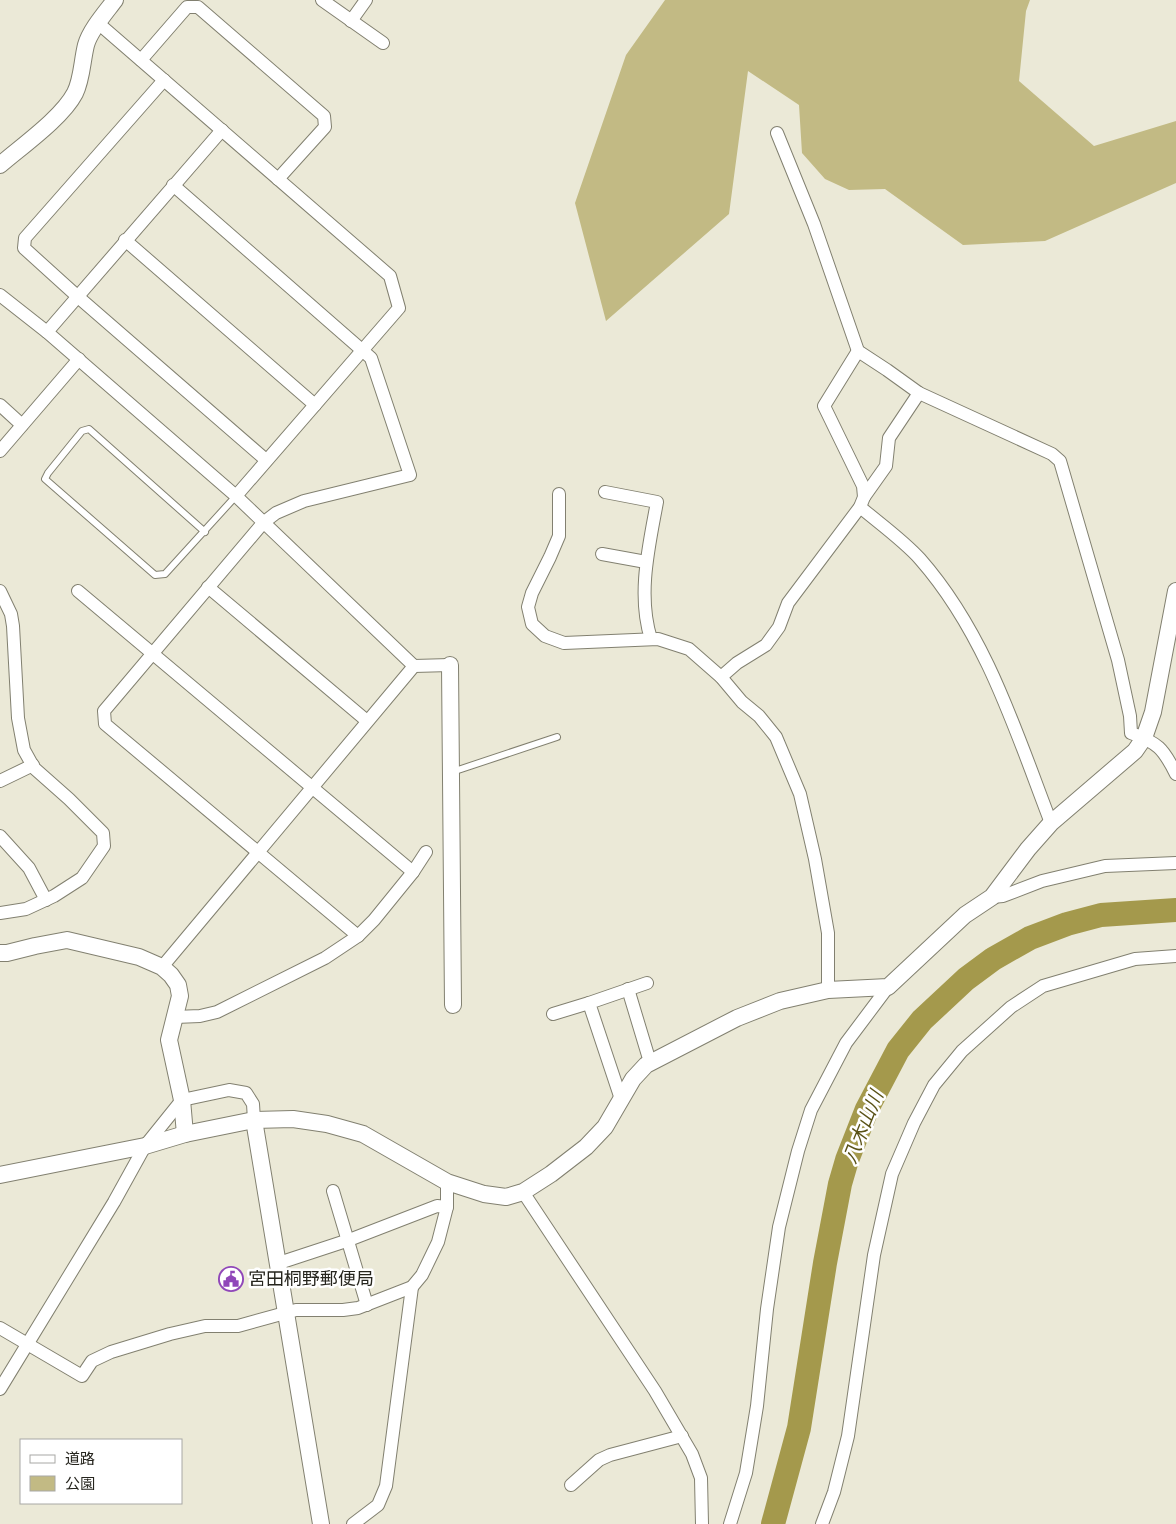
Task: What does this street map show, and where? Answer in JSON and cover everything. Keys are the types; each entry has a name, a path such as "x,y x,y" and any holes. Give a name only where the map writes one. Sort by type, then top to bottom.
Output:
{"street":[{"path":"0,165 63,110 75,94 86,43 115,0"},
{"path":"322,0 382,44"},
{"path":"351,20 366,0"},
{"path":"141,60 188,7 198,7 324,116 325,127 278,179"},
{"path":"98,23 390,276 399,308 236,496"},
{"path":"164,80 25,238 24,248 266,460"},
{"path":"47,332 222,130"},
{"path":"777,133 814,224 858,351 919,393 1052,454 1060,461 1118,660 1130,716 1131,733 1154,742 1167,755 1176,774"},
{"path":"173,185 371,358 410,475 304,501 276,512 263,523 104,711 105,724 358,936"},
{"path":"125,240 315,405"},
{"path":"0,295 79,359 236,496 414,666 450,665 453,1006"},
{"path":"858,351 824,406 863,486 862,502 919,558 959,609 992,672 1051,823"},
{"path":"0,451 79,359"},
{"path":"721,677 737,663 766,645 779,627 788,602 862,502 886,466 889,438 919,393"},
{"path":"0,405 22,425"},
{"path":"605,492 657,502 646,562 646,622 651,639"},
{"path":"559,494 559,536 532,593 528,607 532,624 545,636 564,643 651,639 669,642 688,649 721,677 776,737 800,794 815,859 828,933 828,990"},
{"path":"602,554 646,562"},
{"path":"208,587 367,720"},
{"path":"0,591 11,614 14,626 18,718 24,750 33,765 103,833 104,846 99,856 82,878 46,900 26,909 0,913"},
{"path":"78,591 413,872"},
{"path":"730,1524 746,1473 757,1406 767,1308 779,1226 798,1151 811,1110 846,1043 888,987 965,915 992,897 1028,849 1051,823 1135,750 1144,738 1153,712 1176,591"},
{"path":"162,967 314,788 367,720 414,666"},
{"path":"0,781 33,765"},
{"path":"0,836 28,868 46,900"},
{"path":"175,1017 200,1016 217,1012 324,958 358,936 374,920 413,872 426,852"},
{"path":"992,897 1003,896 1042,881 1105,866 1176,863"},
{"path":"0,953 7,954 67,940 139,957 162,967 171,974 178,985 180,996 169,1040 182,1100 185,1134"},
{"path":"822,1524 834,1492 848,1436 874,1255 892,1174 914,1123 934,1085 962,1051 1004,1013 1043,986 1135,958 1176,956"},
{"path":"553,1014 646,983"},
{"path":"0,1175 145,1146 185,1134 254,1120 293,1119 327,1124 363,1134 447,1182 491,1195 506,1197 523,1192 586,1147 605,1127 633,1079 650,1062 737,1018 780,1001 828,990 888,987"},
{"path":"628,989 650,1062"},
{"path":"589,1003 621,1099"},
{"path":"0,1388 114,1202 145,1146 182,1100 229,1090 246,1093 253,1104 254,1120 321,1524"},
{"path":"0,1328 82,1376 92,1361 111,1352 170,1334 205,1326 238,1326 286,1312 309,1309 343,1310 358,1308 412,1287 422,1275 438,1242 447,1207 447,1182"},
{"path":"333,1191 367,1305"},
{"path":"523,1192 635,1360 692,1454 701,1478 702,1524"},
{"path":"279,1263 348,1240 437,1206 447,1207"},
{"path":"353,1524 378,1505 386,1486 412,1287"},
{"path":"572,1485 599,1460 610,1455 682,1436"}],"lane":[{"path":"205,532 89,429 82,431 48,473 46,479 155,575 165,574 205,532 236,496"},
{"path":"450,773 557,737"}],"green space":[{"path":"665,0 1030,0 1026,11 1019,81 1094,146 1176,121 1176,183 1045,241 963,245 885,189 849,190 825,179 802,153 799,105 748,71 729,214 606,321 575,203 626,55"}],"waterway":[{"name":"八木山川","path":"773,1524 799,1428 825,1263 840,1184 847,1160 867,1109 898,1050 922,1020 966,979 993,959 1030,938 1067,924 1101,915 1176,910"}],"place":[{"name":"宮田桐野郵便局","path":"231,1279"}]}
